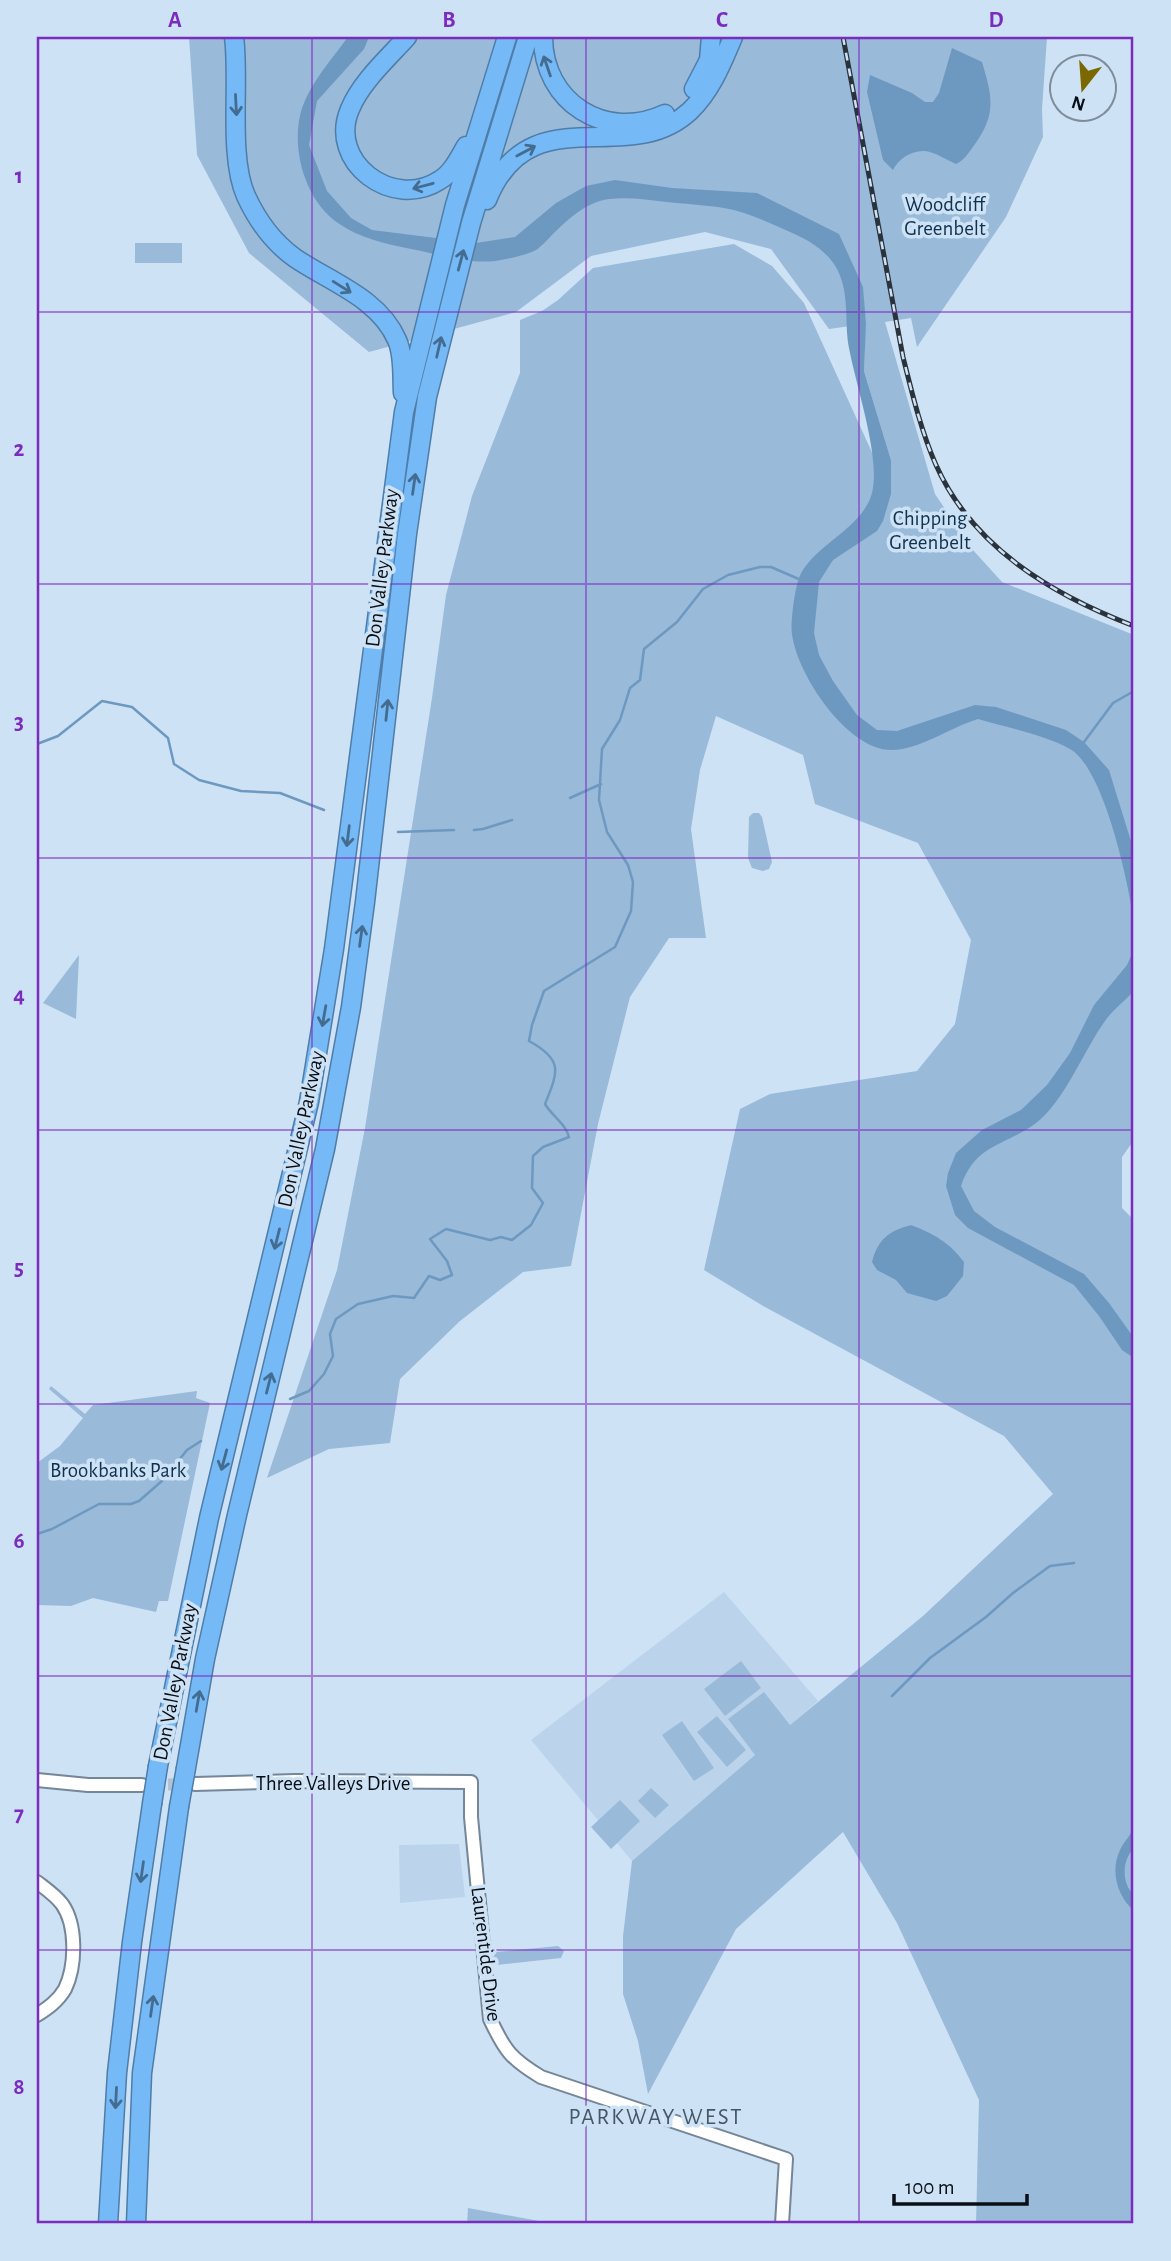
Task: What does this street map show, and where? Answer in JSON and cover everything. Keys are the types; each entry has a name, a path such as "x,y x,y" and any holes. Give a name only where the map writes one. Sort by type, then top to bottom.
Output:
{"highway":[{"path":"234,37 238,166 245,194 276,241 294,257 367,302 387,322 398,342 404,412"},
{"path":"407,37 360,91 351,106 346,124 347,143 356,164 385,187 404,190 422,188 443,178 451,169 481,119"},
{"name":"Don Valley Parkway","path":"108,2224 117,2073 132,1942 158,1766 209,1518 309,1102 334,949 404,412 455,205 507,37"},
{"name":"Don Valley Parkway","path":"136,2224 142,2073 179,1807 205,1659 237,1515 326,1149 351,1007 407,534 428,397 471,223 528,37"},
{"path":"543,37 543,55 550,77 564,96 580,111 603,120 625,124 651,120 671,111 690,95 700,82 709,60 711,37"},
{"path":"471,223 485,208 502,171 520,152 544,143 571,139 645,134 669,125 688,112 705,95 733,37"}],"street":[{"path":"37,1780 88,1785 142,1785"},
{"name":"Three Valleys Drive","path":"195,1784 295,1781 471,1782"},
{"name":"Laurentide Drive","path":"471,1782 471,1817 489,2007 500,2041 516,2062 541,2077 786,2160 782,2224"},
{"path":"37,1882 62,1905 68,1916 73,1938 71,1967 65,1989 54,2004 37,2015"}],"shaded area":[{"path":"348,37 369,37 364,49 317,101 309,145 327,191 351,218 372,230 476,243 515,237 556,203 586,186 615,180 672,188 757,193 839,234 863,287 866,324 864,371 891,460 891,494 877,531 833,560 819,582 814,633 819,655 857,715 877,730 897,731 975,705 996,707 1066,730 1084,742 1109,770 1134,851 1134,923 1121,856 1104,802 1082,760 1070,749 1037,735 978,719 902,749 875,747 842,725 827,708 804,670 792,634 793,606 799,578 814,556 848,527 867,506 874,478 871,442 849,348 842,280 829,258 818,247 804,239 735,210 631,199 610,199 593,203 571,218 536,250 495,261 453,258 382,243 355,233 338,223 316,201 303,171 298,139 306,98 322,71"},
{"path":"952,48 982,62 990,95 987,123 967,155 956,164 933,153 920,151 906,156 893,170 883,160 867,92 870,75 912,93 925,102 933,102 939,93"},
{"path":"1134,949 1134,990 1105,1021 1056,1102 1036,1123 983,1153 967,1172 961,1186 974,1211 995,1227 1084,1274 1134,1338 1134,1358 1122,1350 1074,1285 968,1228 955,1215 946,1186 956,1153 982,1130 1021,1110 1047,1085 1070,1053 1094,1005 1127,965"},
{"path":"911,1225 940,1239 964,1262 963,1276 947,1296 936,1301 907,1293 896,1280 877,1270 872,1262 886,1237"},
{"path":"724,1592 818,1701 632,1861 531,1740"},
{"path":"1134,1826 1134,1848 1125,1865 1125,1878 1134,1895 1134,1911 1119,1891 1116,1866 1120,1850"},
{"path":"459,1844 465,1897 400,1903 399,1845"}],"green space":[{"path":"189,37 1047,37 1042,109 1043,137 1006,217 917,347 911,318 885,322 935,494 972,549 1002,582 1134,635 1134,1140 1122,1157 1122,1208 1134,1220 1134,2224 976,2224 979,2100 897,1923 843,1832 736,1929 648,2094 638,2041 623,1994 623,1936 632,1861 755,1755 728,1719 764,1692 790,1725 923,1616 1053,1494 1004,1436 765,1307 704,1270 740,1109 770,1094 917,1071 955,1024 971,940 918,843 815,804 803,755 716,716 700,770 691,829 706,938 669,938 630,997 598,1124 571,1266 523,1272 460,1321 400,1379 390,1443 329,1449 267,1478 337,1270 365,1128 446,595 472,496 520,373 520,320 542,311 558,300 593,268 734,244 772,266 804,303 890,492 891,460 864,371 865,324 829,329 771,249 705,232 591,256 516,312 369,352 249,253 197,155"},
{"path":"135,243 182,243 182,263 135,263"},
{"path":"753,813 759,813 762,817 772,862 769,869 763,871 752,868 748,858 749,817"},
{"path":"79,955 76,1019 43,1003"},
{"name":"Brookbanks Park","path":"51,1386 85,1414 93,1405 197,1391 196,1398 210,1403 168,1601 159,1601 156,1612 93,1598 71,1606 37,1605 37,1463 60,1446 83,1418 49,1389"},
{"path":"741,1661 761,1688 725,1716 704,1689"},
{"path":"717,1716 746,1750 727,1767 697,1732"},
{"path":"682,1721 714,1768 694,1781 662,1735"},
{"path":"651,1788 669,1805 655,1818 638,1801"},
{"path":"620,1800 640,1821 611,1849 591,1827"},
{"path":"558,1946 564,1951 561,1958 497,1965 493,1958 496,1952"},
{"path":"468,2208 555,2224 467,2224"}],"waterway":[{"path":"290,1399 309,1391 324,1374 333,1356 330,1334 336,1319 358,1304 393,1296 414,1298 429,1276 440,1280 452,1275 447,1261 430,1239 446,1229 490,1240 501,1237 512,1240 531,1225 543,1203 532,1188 533,1156 543,1147 569,1137 545,1104 555,1068 548,1054 529,1041 532,1025 544,991 615,947 631,911 633,882 628,865 607,832 599,800 602,749 620,720 630,688 640,680 644,649 677,622 703,589 728,575 760,567 771,567 801,580"},
{"path":"1084,742 1113,703 1134,691"},
{"path":"37,744 58,736 102,701 132,707 168,738 174,764 199,780 241,791 280,793 324,810"},
{"path":"570,798 601,784"},
{"path":"474,830 512,820"},
{"path":"398,832 454,830"},
{"path":"37,1534 99,1504 131,1504 139,1501 163,1480 187,1450 201,1441"},
{"path":"892,1696 930,1658 986,1617 1013,1593 1050,1566 1074,1563"}],"tunnel":[{"path":"150,1785 191,1784"}],"railway":[{"path":"843,37 903,357 921,425 936,465 971,521 1018,565 1074,599 1134,626"}],"district":[{"name":"PARKWAY WEST","path":"656,2117"}],"park label":[{"name":"Woodcliff Greenbelt","path":"945,216"},
{"name":"Chipping Greenbelt","path":"930,530"}]}
